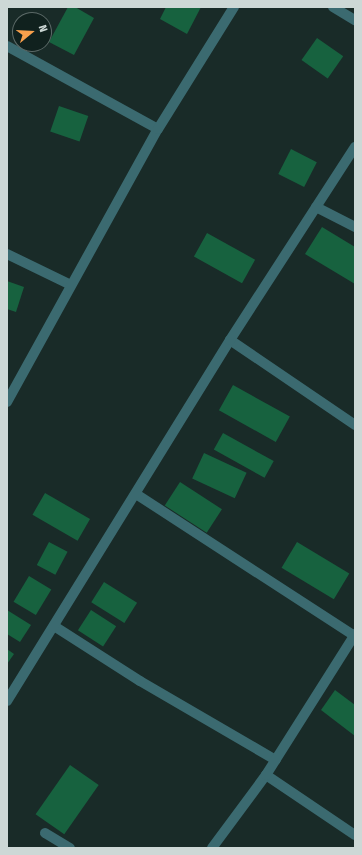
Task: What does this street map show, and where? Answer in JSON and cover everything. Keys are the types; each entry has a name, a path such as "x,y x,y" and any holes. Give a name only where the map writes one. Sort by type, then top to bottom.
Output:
{"street":[{"path":"7,402 158,129 234,7"},
{"path":"333,7 355,20"},
{"path":"7,46 158,129"},
{"path":"7,701 230,340 355,147"},
{"path":"316,207 355,227"},
{"path":"7,254 71,285"},
{"path":"230,340 355,425"},
{"path":"136,494 355,635 266,775 212,848"},
{"path":"54,626 140,681 276,760"},
{"path":"266,775 355,835"},
{"path":"45,833 70,848"}],"building":[{"path":"68,7 75,7 94,18 74,55 52,44 52,36"},
{"path":"166,7 201,7 187,34 160,19"},
{"path":"317,38 343,56 328,78 302,60"},
{"path":"59,106 88,116 80,142 50,132"},
{"path":"291,149 317,162 304,187 278,174"},
{"path":"322,227 355,247 355,284 305,254"},
{"path":"207,233 255,260 242,283 194,257"},
{"path":"7,281 24,287 16,312 7,309"},
{"path":"233,385 290,417 276,442 219,410"},
{"path":"223,433 274,461 265,478 214,450"},
{"path":"204,453 247,473 235,498 192,478"},
{"path":"180,482 222,509 207,533 165,505"},
{"path":"45,493 90,519 78,541 33,515"},
{"path":"49,542 68,552 55,575 37,565"},
{"path":"297,542 349,573 334,599 282,568"},
{"path":"29,576 51,589 36,615 14,602"},
{"path":"104,582 137,603 124,623 91,602"},
{"path":"7,610 31,625 20,642 7,634"},
{"path":"91,610 116,626 103,646 78,630"},
{"path":"7,649 14,654 7,664"},
{"path":"335,690 355,705 355,736 321,710"},
{"path":"70,765 99,785 64,834 36,814"}]}
